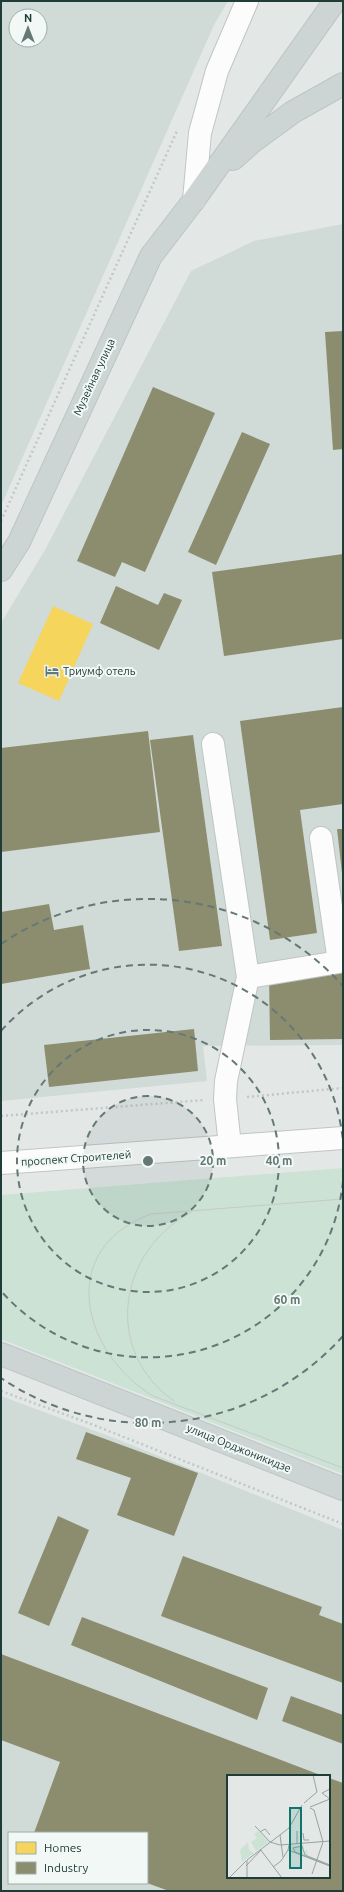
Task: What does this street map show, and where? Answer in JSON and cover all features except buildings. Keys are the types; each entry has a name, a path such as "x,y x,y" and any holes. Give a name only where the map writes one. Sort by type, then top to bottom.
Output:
{"main road":[{"path":"197,195 335,1"},
{"path":"197,195 258,137 293,112 343,84"},
{"name":"Музейная улица","path":"1,570 19,542 151,256 197,195"},
{"name":"улица Орджоникидзе","path":"1,1354 343,1489"}],"street":[{"path":"197,195 200,133 217,71 247,1"},
{"path":"213,744 248,977 226,1081 225,1098 230,1146"},
{"path":"248,977 339,962 321,838"},
{"name":"проспект Строителей","path":"1,1163 343,1138"}],"path":[{"path":"1,521 180,124"},
{"path":"1,1116 343,1088"},
{"path":"1,1391 91,1424 343,1524"}],"shaded area":[{"path":"1,1 228,1 214,25 1,506"},
{"path":"343,224 343,1045 203,1046 207,1081 1,1101 1,623 45,550 191,271 254,241"},
{"path":"1,1396 114,1438 343,1530 343,1891 1,1891"}],"green space":[{"path":"343,1168 343,1474 1,1339 1,1195"}],"tram line":[{"path":"343,1199 151,1214 121,1230 101,1251 91,1275 89,1302 96,1328 109,1354 128,1377 153,1396 343,1468"},
{"path":"174,1401 151,1380 136,1356 129,1329 128,1302 135,1275 148,1251 167,1229 192,1212"}],"place":[{"name":"Триумф отель","path":"52,671"}]}
